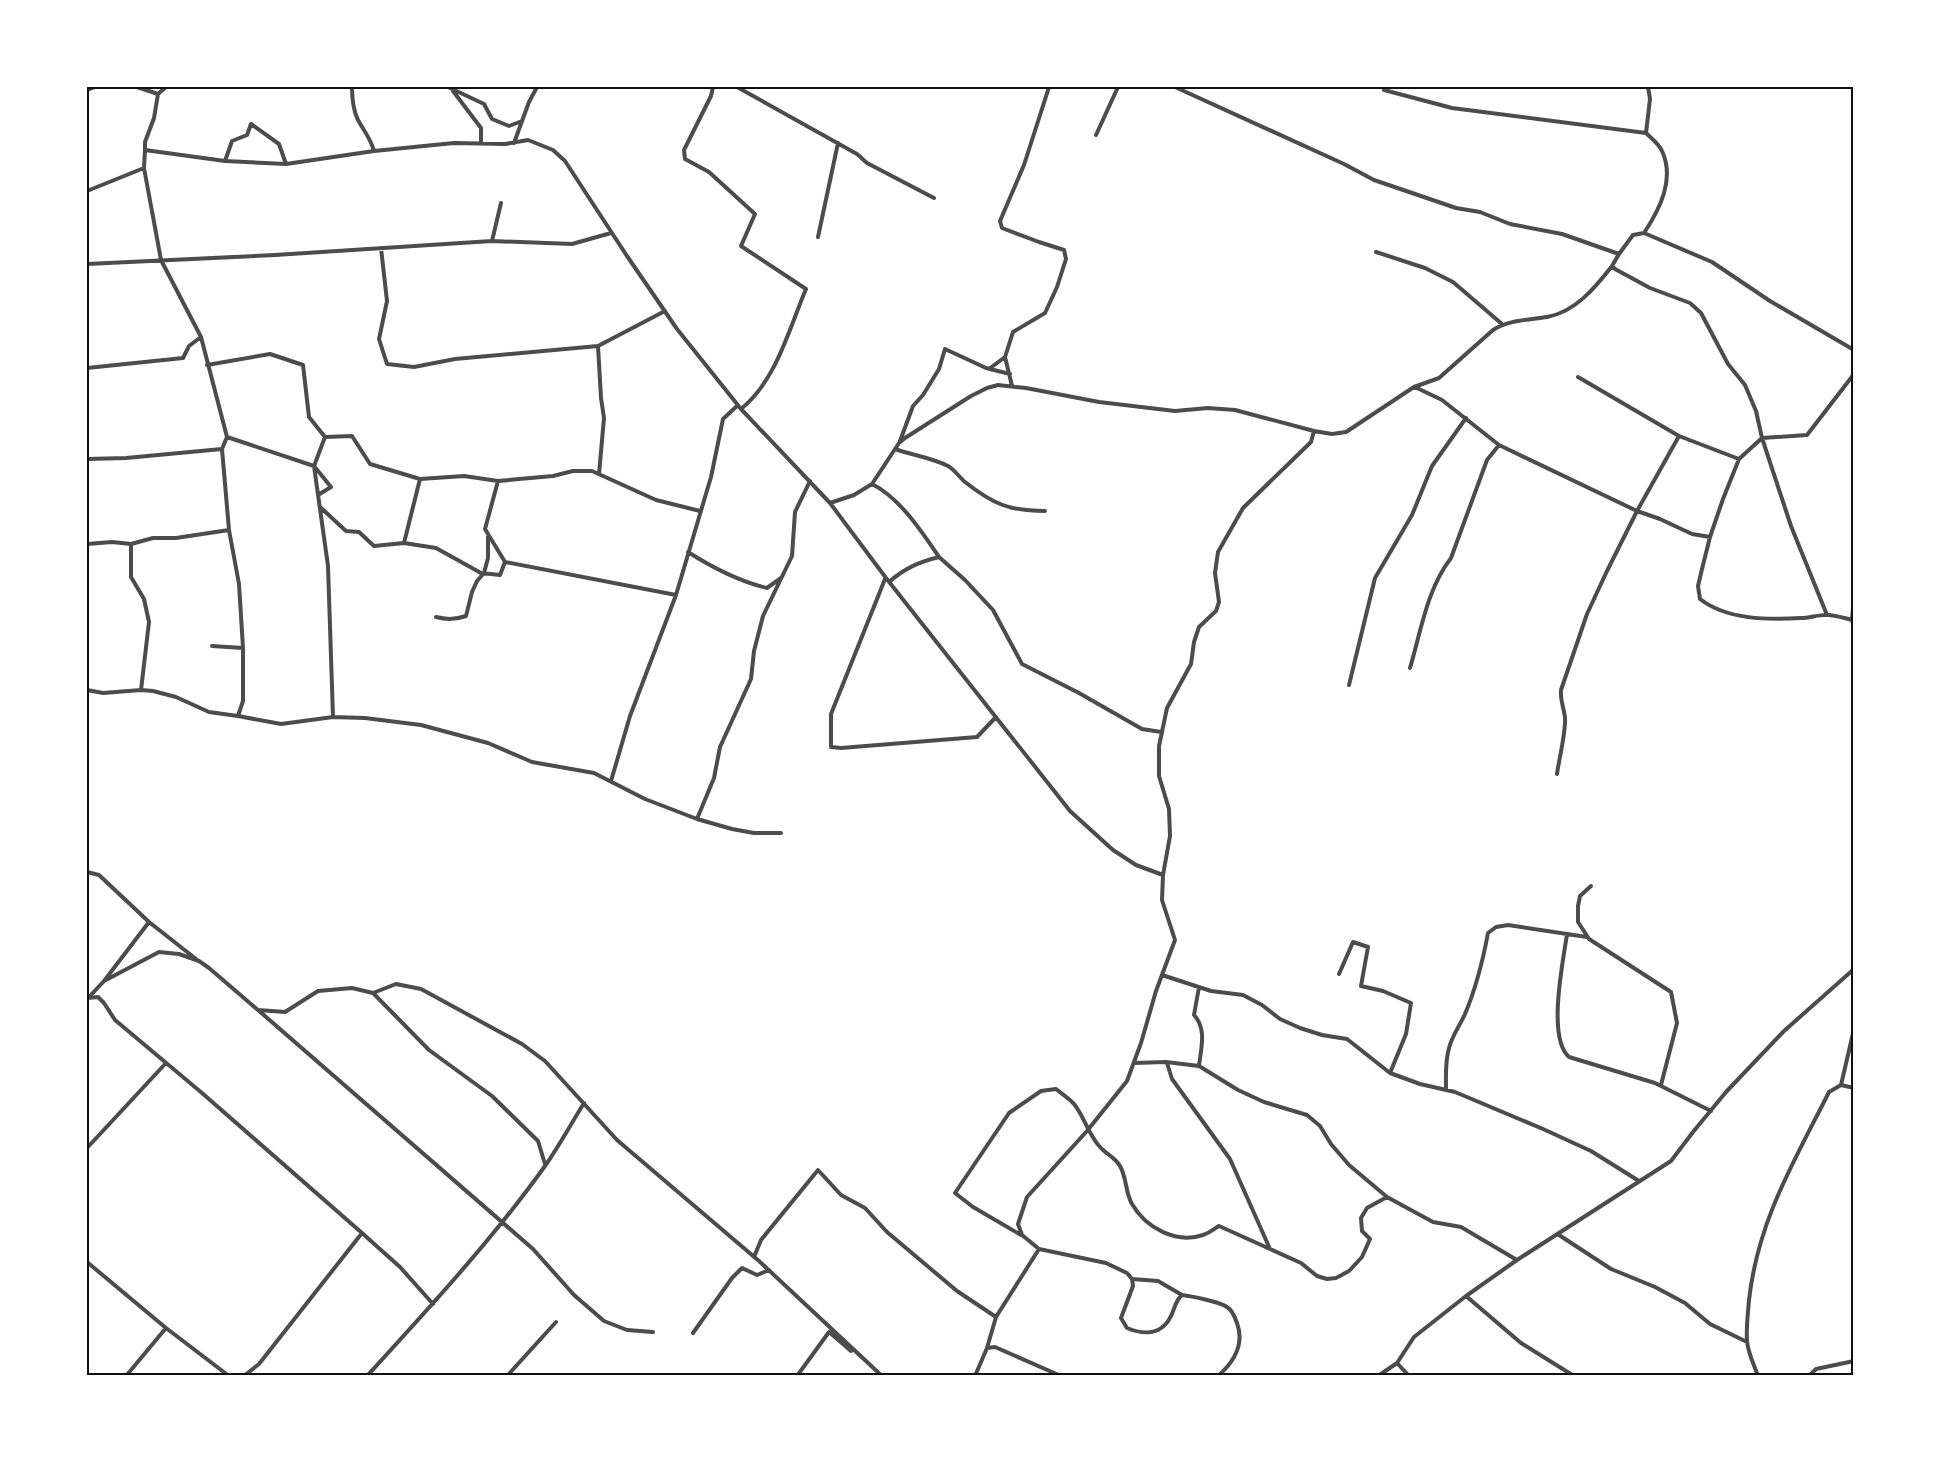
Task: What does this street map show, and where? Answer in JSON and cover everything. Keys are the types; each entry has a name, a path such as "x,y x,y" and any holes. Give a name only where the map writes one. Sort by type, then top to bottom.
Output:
{"street":[{"path":"87,90 94,87"},
{"path":"137,87 158,94"},
{"path":"166,87 158,94 154,118 145,141 144,168 161,260 201,337 226,437 222,449 229,530 240,584 243,648 243,701 238,716"},
{"path":"352,87 352,100 357,118 374,151"},
{"path":"514,143 537,87"},
{"path":"611,781 630,716 676,595 711,477 723,420 754,399 770,375 806,289 741,246 755,214 709,172 685,159 684,150 711,96 713,87"},
{"path":"737,87 857,154 867,163 934,198"},
{"path":"1012,386 1005,357 1013,332 1046,313 1066,259 1064,250 1002,228 1000,221 1024,165 1049,87"},
{"path":"1096,135 1118,87"},
{"path":"1175,87 1374,180 1456,208 1480,212 1510,224 1562,234 1619,254"},
{"path":"1646,133 1650,99 1648,87"},
{"path":"450,88 481,128 481,143"},
{"path":"450,88 484,104 492,119 500,123 509,126 522,121"},
{"path":"1384,90 1452,108 1646,133 1662,149 1667,170 1659,210 1644,233"},
{"path":"225,161 232,141 247,135 251,124 279,144 285,164"},
{"path":"145,150 225,161 285,164 374,151 454,143 514,143 528,140 553,150 565,161 665,311 740,407 830,503 887,580 1070,811 1113,850 1136,865 1162,875"},
{"path":"818,237 838,143"},
{"path":"87,191 144,168"},
{"path":"492,241 501,202"},
{"path":"87,264 492,241 572,244 611,233"},
{"path":"899,443 979,391 998,385 1099,402 1175,411 1208,408 1235,411 1314,431 1332,434 1346,432 1414,387 1439,378 1502,324 1550,316 1568,310 1598,285 1633,235 1644,233 1712,262 1770,301 1854,350"},
{"path":"381,248 387,301 379,339 387,364 414,367 455,358 598,346 665,311"},
{"path":"1376,252 1425,268 1452,282 1502,324"},
{"path":"1612,266 1650,288 1690,303 1701,313 1728,364 1745,384 1756,411 1762,438 1791,526 1827,615"},
{"path":"87,369 183,358 189,346 201,337"},
{"path":"598,346 604,418 599,474"},
{"path":"830,503 854,495 872,484 899,443 913,406 923,395 939,369 945,350 989,369 1010,374"},
{"path":"207,365 270,354 303,365 309,417 325,437"},
{"path":"989,369 1005,357"},
{"path":"1852,620 1827,615 1802,618 1758,618 1731,614 1711,607 1700,599 1698,586 1710,537 1739,459 1762,438 1807,435 1854,374"},
{"path":"1578,377 1679,436 1739,459"},
{"path":"1414,387 1442,400 1499,445 1637,511 1692,534 1710,537"},
{"path":"1349,685 1376,578 1412,515 1432,466 1466,418"},
{"path":"1022,1235 1018,1224 1027,1197 1087,1131 1127,1081 1175,940 1162,900 1162,875 1170,836 1169,809 1159,776 1159,746 1167,708 1191,664 1199,627 1216,611 1219,602 1215,573 1218,552 1243,508 1311,442 1314,431"},
{"path":"325,437 352,436 370,464 420,479 464,476 498,481 553,476 573,471 591,471 656,500 700,511"},
{"path":"1557,774 1565,730 1561,690 1587,614 1637,511 1679,436"},
{"path":"226,437 315,466 331,487 318,495"},
{"path":"325,437 315,466 328,566 333,717"},
{"path":"1410,668 1434,584 1451,558 1487,460 1499,445"},
{"path":"87,459 126,458 222,449"},
{"path":"895,449 950,467 961,479 1003,506 1020,511 1045,511"},
{"path":"404,543 420,479"},
{"path":"498,481 485,529 505,562 676,595"},
{"path":"697,819 714,778 720,747 750,679 763,616 792,556 795,512 810,481"},
{"path":"872,484 882,489 919,528 939,557 993,610 1022,664 1142,729 1161,732"},
{"path":"320,506 346,531 359,532 374,546 404,543 436,548 484,573 500,575 505,562"},
{"path":"87,544 111,542 131,544 153,538 176,538 229,530"},
{"path":"436,616 447,620 466,616 471,592 484,573 489,558 488,533"},
{"path":"131,544 131,577 144,599 149,622 141,690"},
{"path":"688,552 717,570 767,588 782,577"},
{"path":"939,557 917,563 887,580 831,714 831,747 977,737 996,717"},
{"path":"1854,596 1852,620 1854,627"},
{"path":"212,646 243,648"},
{"path":"87,690 103,693 141,690 176,697 209,712 281,724 333,717 365,718 421,725 488,743 532,762 594,774 645,800 697,819 743,831 781,833"},
{"path":"87,872 99,875 149,922 248,999 533,1249 574,1295 604,1321 627,1330 652,1332"},
{"path":"1587,937 1578,922 1578,906 1580,896 1591,886"},
{"path":"88,998 104,981 149,922"},
{"path":"1446,1090 1449,1047 1466,1013 1478,978 1488,933 1496,927 1509,925 1587,937 1671,992 1677,1023 1661,1085"},
{"path":"1567,934 1557,1005 1560,1043 1563,1052 1569,1057 1661,1085 1711,1111"},
{"path":"1339,974 1353,942 1368,947 1361,986 1383,991 1411,1003 1406,1034 1390,1074"},
{"path":"104,981 159,952 179,954 199,961"},
{"path":"1378,1376 1397,1363 1414,1337 1466,1296 1517,1260 1671,1161 1726,1092 1784,1031 1854,969"},
{"path":"1162,975 1211,991 1243,995 1262,1005 1280,1019 1300,1028 1322,1035 1347,1039 1390,1074 1446,1090 1489,1106 1591,1151 1639,1181"},
{"path":"373,993 396,984 421,989 531,1050 545,1061 617,1140 769,1270 882,1376"},
{"path":"1199,987 1194,1015 1200,1021 1203,1030 1199,1066"},
{"path":"258,1010 285,1012 318,991 352,988 373,993 429,1050 492,1096 538,1141 545,1165"},
{"path":"88,998 98,997 115,1020 362,1233 400,1267 433,1304"},
{"path":"1841,1085 1854,1029"},
{"path":"1134,1063 1166,1062 1199,1066 1238,1090 1264,1102 1307,1115 1320,1126 1349,1166 1387,1197 1433,1222 1461,1227 1517,1260"},
{"path":"1166,1062 1172,1079 1230,1159 1270,1250"},
{"path":"87,1148 166,1063"},
{"path":"1758,1376 1747,1342 1751,1284 1768,1217 1787,1171 1829,1092 1841,1085 1854,1088"},
{"path":"1182,1295 1177,1299 1166,1325 1157,1332 1143,1334 1126,1328 1121,1318 1133,1287 1132,1279 1127,1273 1106,1263 1039,1249 1022,1235 973,1207 955,1193 1009,1113 1041,1091 1056,1089 1074,1105 1087,1131 1099,1147 1116,1160 1124,1172 1126,1190 1133,1205 1144,1220 1158,1230 1186,1238 1203,1235 1219,1226 1301,1263 1317,1276 1327,1279 1336,1278 1349,1271 1362,1257 1370,1239 1362,1231 1360,1218 1367,1208 1387,1197"},
{"path":"367,1376 433,1304 501,1222 545,1165 584,1103"},
{"path":"754,1257 761,1240 818,1170 841,1195 865,1208 887,1232 957,1291 996,1317"},
{"path":"244,1376 259,1364 362,1233"},
{"path":"1559,1235 1611,1269 1655,1287 1685,1303 1710,1324 1747,1342"},
{"path":"975,1376 987,1348 996,1317 1039,1249"},
{"path":"87,1262 166,1328 229,1376"},
{"path":"693,1333 732,1278 742,1268 757,1275 769,1270"},
{"path":"1132,1279 1158,1281 1182,1295 1227,1307 1235,1316 1239,1327 1238,1353 1218,1376"},
{"path":"1466,1296 1521,1343 1574,1376"},
{"path":"507,1376 556,1322"},
{"path":"126,1376 166,1328"},
{"path":"797,1376 829,1332 882,1376"},
{"path":"987,1348 994,1347 1061,1376"},
{"path":"1809,1376 1816,1369 1854,1361"},
{"path":"1397,1363 1409,1376"}]}
